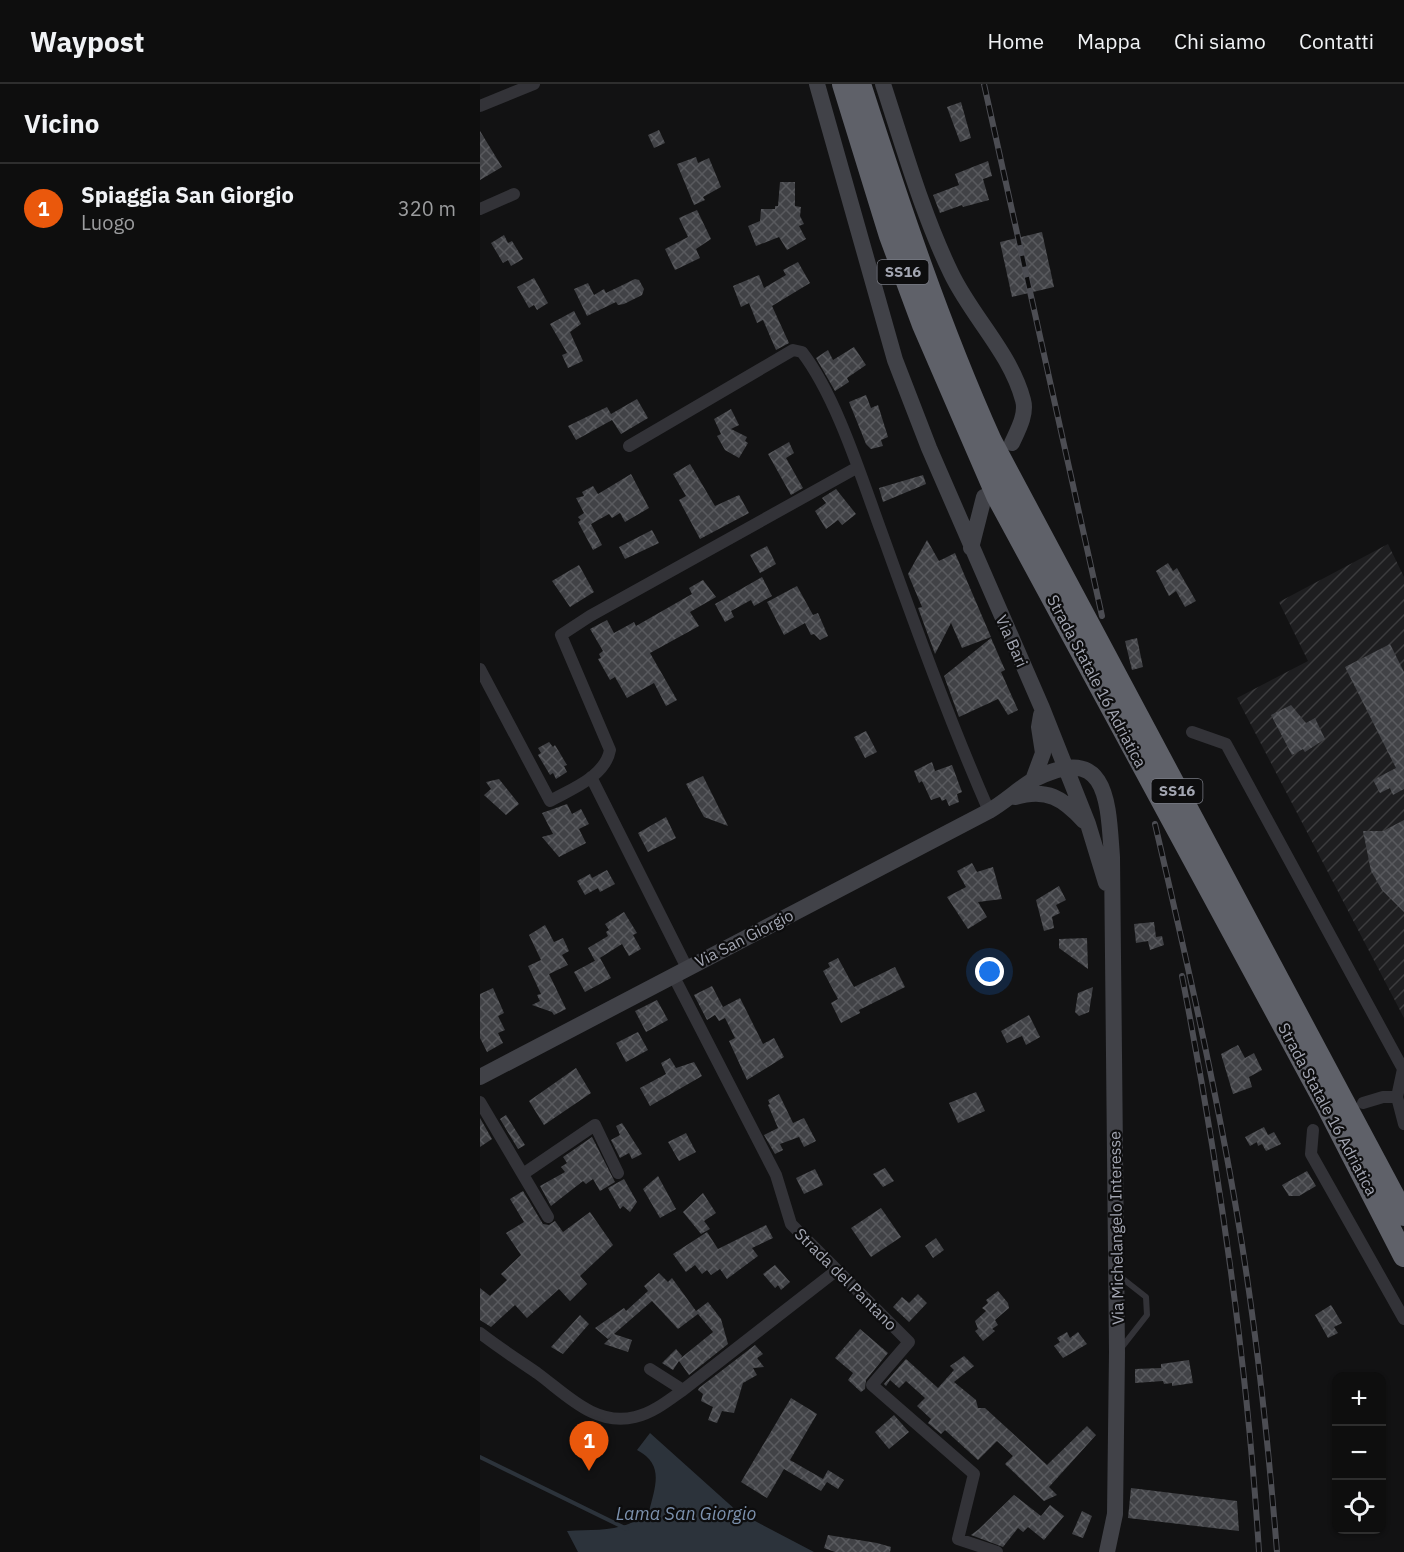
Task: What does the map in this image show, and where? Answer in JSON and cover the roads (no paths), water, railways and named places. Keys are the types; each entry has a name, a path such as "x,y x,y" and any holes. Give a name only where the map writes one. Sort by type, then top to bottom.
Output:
{"highway":[{"name":"Strada Statale 16 Adriatica","path":"843,84 890,236 923,325 993,446"},
{"name":"Strada Statale 16 Adriatica","path":"860,84 912,247 963,379 993,446 998,493 1404,1215"},
{"name":"Strada Statale 16 Adriatica","path":"1346,1112 1404,1256"}],"street":[{"path":"480,106 534,84"},
{"name":"Via Bari","path":"817,84 896,360 956,513 1042,708 1066,770"},
{"path":"883,84 924,211 951,274 1016,377 1024,403 1021,423 993,446"},
{"path":"480,209 514,194"},
{"path":"629,446 793,350 802,352 811,364 858,467 938,690 989,811"},
{"path":"480,669 549,801 591,777 608,760 610,750 561,635 590,616 858,467"},
{"path":"956,513 998,493"},
{"path":"971,548 998,493"},
{"path":"1042,708 1039,727 1042,753 1038,786 1073,809 1088,825"},
{"path":"1192,732 1226,744 1403,1070 1397,1097 1404,1124"},
{"name":"Via Michelangelo Interesse","path":"1107,1552 1115,1514 1117,1352 1112,857 1106,796 1098,780 1089,771 1077,766 1066,770 1088,825 1111,904"},
{"name":"Via San Giorgio","path":"480,1077 1009,799 1038,786 1051,772 1066,770"},
{"name":"Strada del Pantano","path":"591,777 776,1175 791,1224 909,1342 872,1385 974,1474 958,1539 997,1552"},
{"path":"1346,1112 1383,1097 1397,1097"},
{"path":"480,1102 548,1217"},
{"path":"523,1174 595,1125 618,1173"},
{"path":"1313,1130 1311,1154 1404,1319"},
{"path":"480,1333 565,1397 585,1409 606,1417 636,1417 656,1408 683,1390 837,1270"},
{"path":"650,1369 683,1390"}],"lane":[{"path":"1116,1274 1146,1297 1147,1315 1117,1352"}],"water":[{"name":"Lama San Giorgio","path":"650,1433 738,1512 814,1552 578,1552 567,1531 620,1527 630,1524 649,1512 655,1485 655,1469 652,1462 637,1450"}],"waterway":[{"path":"480,1457 627,1529"}],"railway":[{"path":"984,84 1102,616"},
{"path":"1155,824 1209,1067 1237,1214 1261,1383 1277,1552"},
{"path":"1182,976 1208,1119 1230,1263 1247,1407 1259,1552"}],"place":[{"name":"Spiaggia San Giorgio","path":"589,1471"}]}
